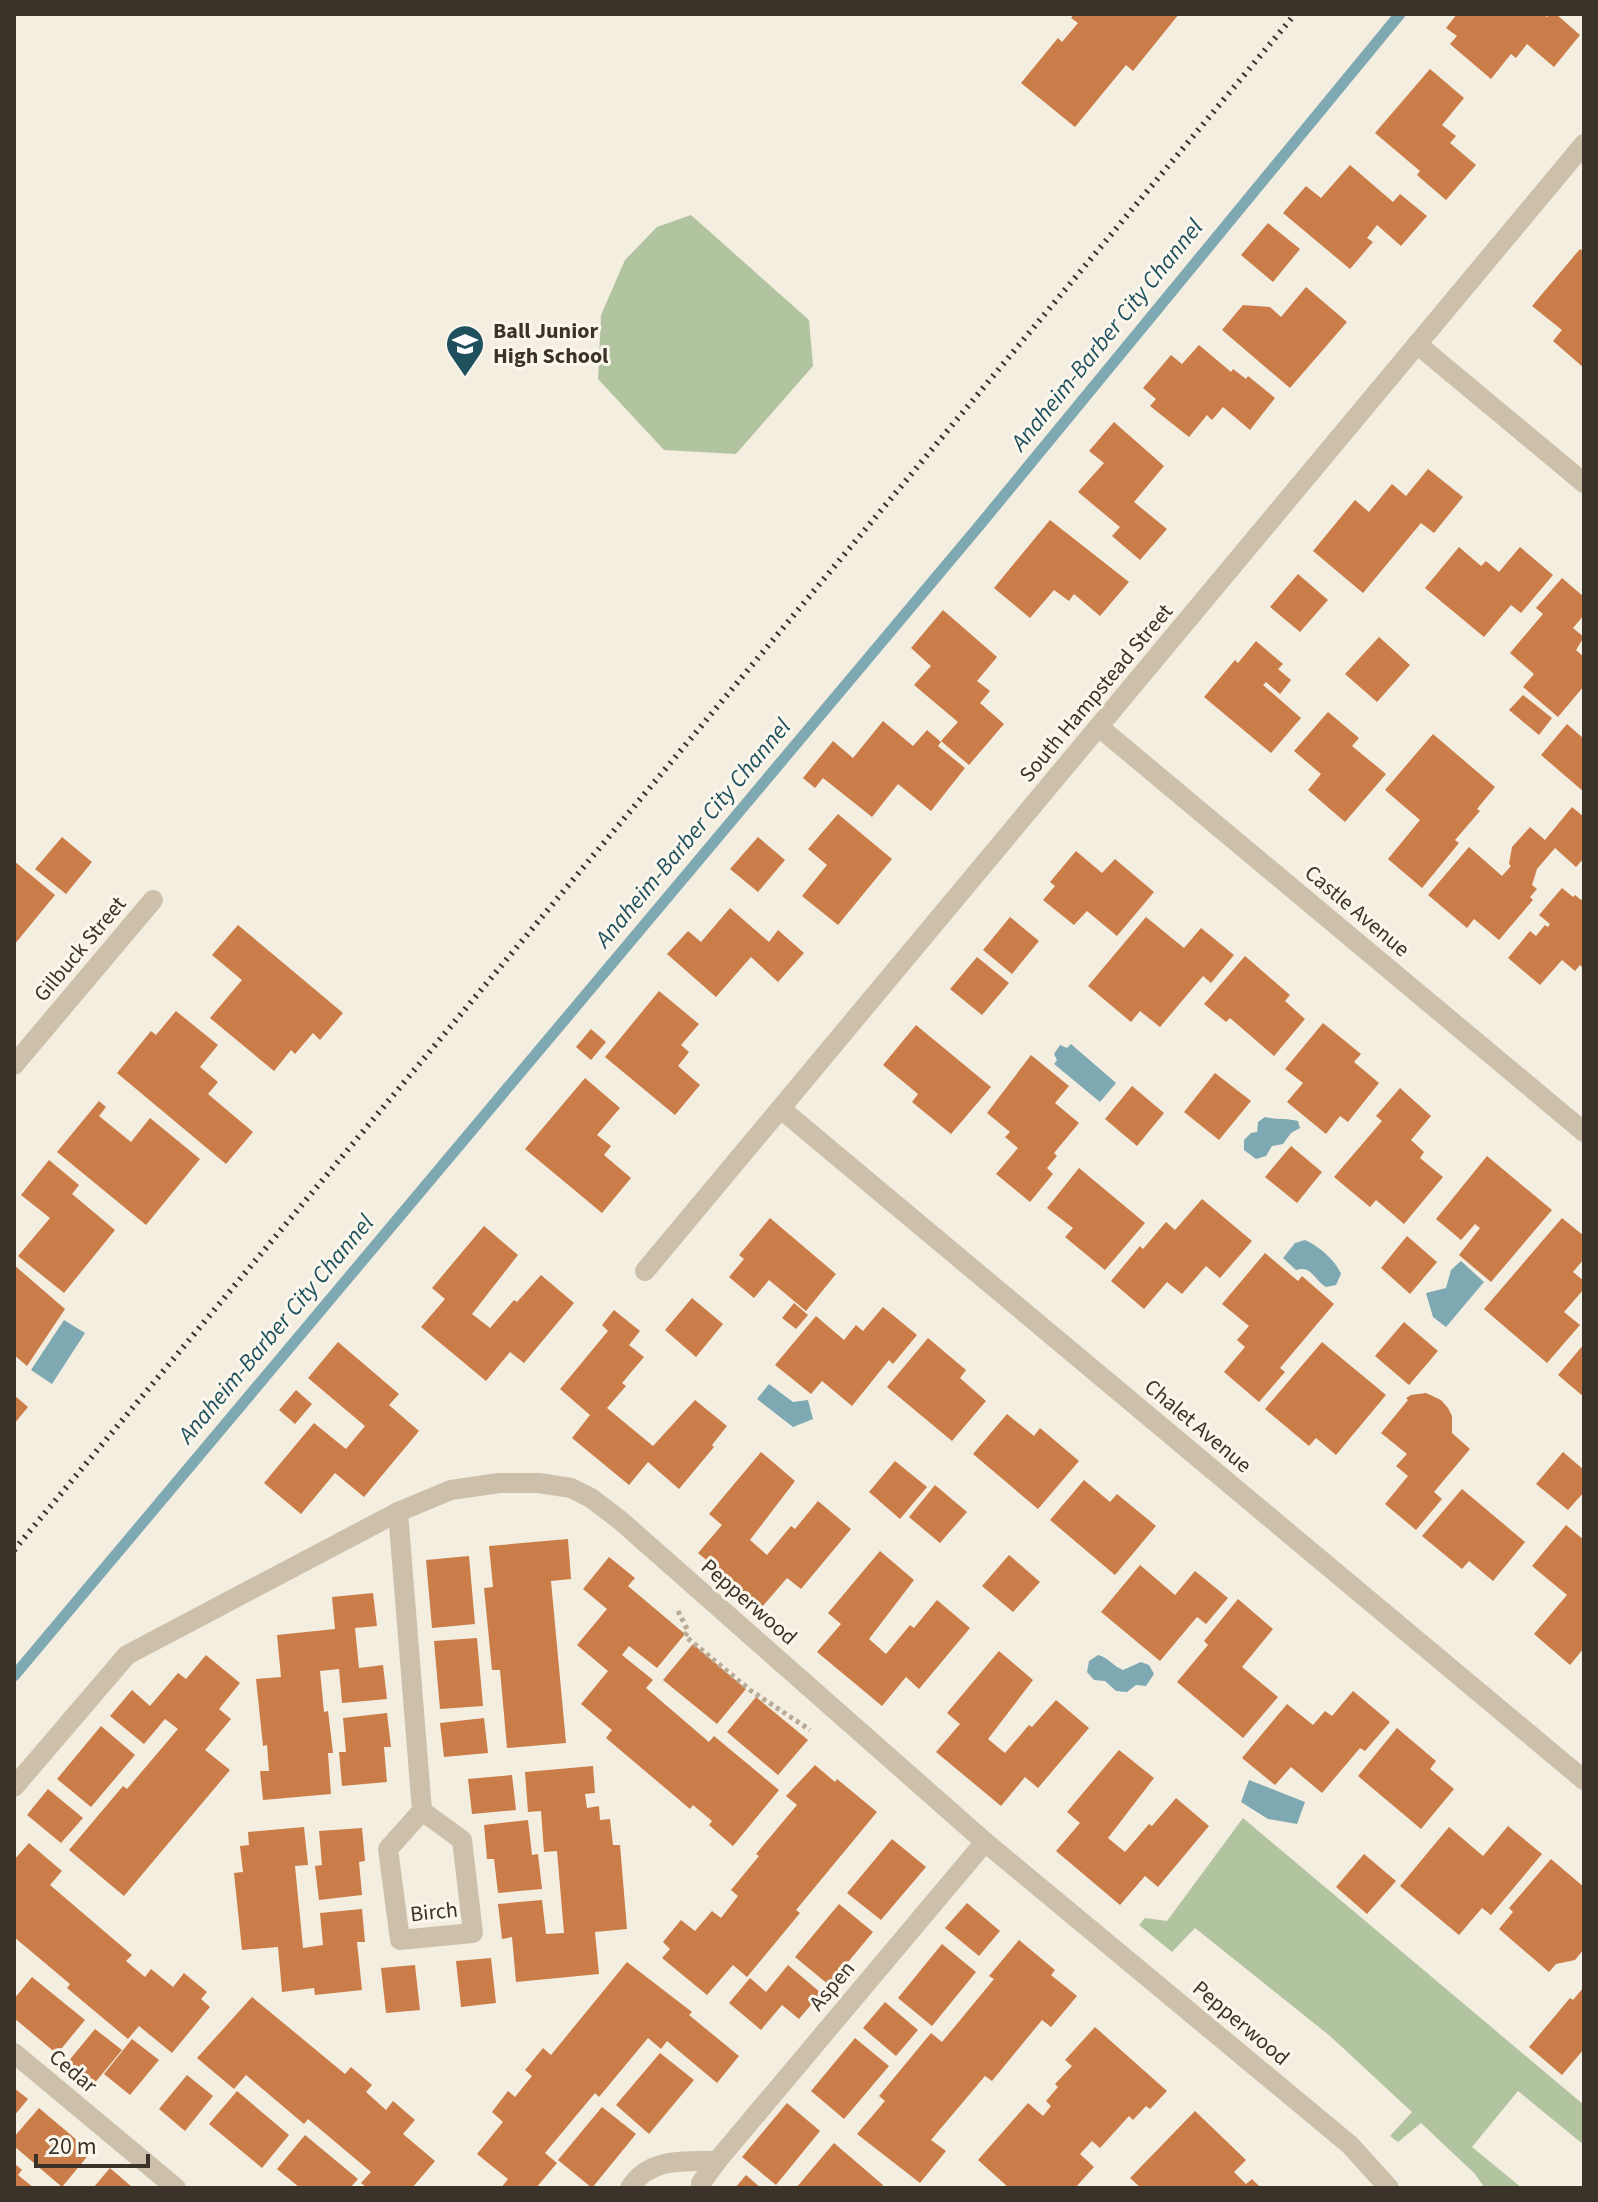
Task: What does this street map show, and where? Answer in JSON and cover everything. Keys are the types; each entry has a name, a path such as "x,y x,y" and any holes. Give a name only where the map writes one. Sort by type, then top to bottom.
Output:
{"street":[{"name":"South Hampstead Street","path":"645,1271 1584,144"},
{"path":"1417,344 1584,483"},
{"name":"Castle Avenue","path":"1099,727 1584,1132"},
{"name":"Gilbuck Street","path":"14,1065 153,900"},
{"name":"Chalet Avenue","path":"781,1109 1584,1780"},
{"name":"Pepperwood","path":"14,1787 127,1655 398,1512 451,1490 499,1483 539,1483 571,1488 591,1498 621,1521 985,1842 1350,2145 1389,2188"},
{"path":"398,1512 422,1811"},
{"name":"Birch","path":"422,1811 462,1840 473,1933 400,1940 388,1849 422,1811"},
{"name":"Aspen","path":"701,2188 701,2183 717,2161 985,1842"},
{"name":"Cedar","path":"14,2053 176,2188"},
{"path":"630,2188 651,2169 671,2161 717,2161"}],"path":[{"path":"676,1606 688,1631 685,1636 750,1690 811,1731"}],"green space":[{"path":"691,215 809,320 813,366 736,454 664,450 598,379 601,315 625,260 657,227"},
{"path":"1243,1818 1584,2105 1584,2145 1518,2091 1472,2147 1522,2188 1485,2188 1474,2173 1421,2123 1398,2142 1390,2136 1412,2112 1330,2036 1195,1928 1172,1952 1139,1925 1145,1918 1167,1921"}],"water":[{"path":"1071,1044 1116,1083 1100,1102 1054,1064 1057,1060 1054,1054 1060,1045 1067,1048"},
{"path":"1265,1117 1298,1121 1300,1128 1291,1133 1283,1144 1272,1146 1266,1156 1256,1159 1244,1150 1244,1140 1257,1132 1258,1122"},
{"path":"1305,1240 1335,1264 1341,1274 1336,1285 1326,1287 1309,1271 1296,1270 1283,1258 1295,1243"},
{"path":"1461,1261 1484,1282 1446,1327 1433,1317 1426,1293 1446,1288 1451,1270"},
{"path":"64,1320 85,1333 52,1384 31,1370"},
{"path":"769,1384 793,1402 808,1400 813,1419 793,1427 757,1399"},
{"path":"1098,1655 1123,1670 1141,1662 1149,1665 1154,1674 1146,1686 1136,1685 1127,1692 1116,1691 1105,1681 1094,1680 1087,1672 1089,1661"},
{"path":"1249,1780 1305,1802 1297,1824 1268,1819 1241,1802"}],"building":[{"path":"1074,14 1179,14 1133,71 1126,65 1075,127 1021,83 1058,38 1062,42 1078,23 1071,18"},
{"path":"1457,14 1543,14 1547,17 1556,14 1580,35 1554,67 1527,44 1516,58 1511,54 1491,79 1450,44 1457,36 1446,28"},
{"path":"1430,69 1464,98 1442,125 1456,136 1450,143 1476,165 1446,200 1417,175 1420,171 1375,133"},
{"path":"1350,165 1393,202 1400,194 1427,216 1401,246 1377,225 1367,238 1373,242 1350,269 1283,213 1306,186 1321,198"},
{"path":"1268,223 1300,249 1273,282 1241,255"},
{"path":"1580,249 1584,252 1584,368 1553,341 1562,330 1532,306"},
{"path":"1306,287 1347,322 1290,388 1222,330 1243,305 1270,307 1281,317"},
{"path":"1199,345 1231,372 1233,369 1246,379 1248,376 1275,398 1250,430 1223,407 1212,420 1207,415 1189,437 1150,406 1156,399 1143,388 1171,355 1182,364"},
{"path":"1114,422 1164,466 1134,502 1167,529 1140,560 1112,536 1120,527 1078,492 1104,463 1089,451"},
{"path":"1428,469 1463,497 1434,533 1421,523 1363,593 1313,551 1355,500 1369,512 1392,484 1406,496"},
{"path":"1050,520 1129,582 1100,616 1074,594 1069,601 1054,590 1030,618 994,588"},
{"path":"1459,547 1481,566 1486,561 1499,572 1520,547 1553,575 1521,613 1511,605 1484,637 1425,588"},
{"path":"1298,574 1328,600 1300,632 1270,607"},
{"path":"1562,578 1584,597 1584,615 1573,628 1584,637 1576,650 1584,657 1584,686 1558,717 1523,687 1534,674 1510,653 1543,614 1536,608"},
{"path":"943,610 997,657 977,681 990,691 980,703 1004,724 969,765 941,741 958,722 914,685 931,666 911,648"},
{"path":"1379,637 1410,665 1377,702 1345,674"},
{"path":"1256,641 1283,664 1278,669 1291,680 1280,694 1266,682 1263,685 1301,718 1271,753 1204,697 1235,660 1238,663"},
{"path":"1523,695 1552,718 1539,735 1509,710"},
{"path":"1328,712 1359,738 1352,746 1386,774 1345,822 1308,790 1321,774 1294,751"},
{"path":"883,721 913,746 927,730 941,742 938,746 965,768 931,811 898,784 872,817 823,778 815,788 803,778 833,741 853,758"},
{"path":"1567,724 1584,739 1584,792 1541,755"},
{"path":"1433,734 1495,787 1477,809 1480,811 1455,840 1459,843 1422,888 1388,859 1420,820 1385,790"},
{"path":"1572,807 1584,817 1584,858 1576,867 1555,848 1537,869 1532,885 1537,889 1530,897 1533,900 1499,940 1474,919 1467,928 1428,895 1469,847 1502,876 1511,866 1512,847 1530,827 1545,840"},
{"path":"838,814 892,859 838,925 802,896 827,865 808,849"},
{"path":"62,837 92,862 66,894 35,869"},
{"path":"758,837 785,860 758,892 730,869"},
{"path":"1076,851 1102,873 1115,859 1154,892 1117,936 1087,911 1074,925 1043,900 1055,886 1050,882"},
{"path":"14,861 55,895 14,945"},
{"path":"1562,888 1581,900 1584,896 1584,969 1580,965 1575,971 1562,960 1540,985 1508,958 1530,931 1536,936 1545,925 1548,927 1550,924 1539,915"},
{"path":"730,908 769,942 778,930 804,953 778,982 751,957 716,997 667,954 688,931 701,942"},
{"path":"1010,917 1039,941 1012,974 983,950"},
{"path":"1146,917 1184,948 1201,928 1234,955 1211,983 1203,976 1160,1027 1140,1011 1131,1022 1088,986"},
{"path":"238,925 343,1013 320,1040 313,1033 295,1054 291,1050 274,1071 210,1018 242,980 212,955"},
{"path":"1245,956 1290,995 1285,1001 1305,1019 1274,1056 1230,1018 1226,1022 1204,1004"},
{"path":"977,957 1009,983 982,1015 950,989"},
{"path":"659,991 699,1024 681,1045 689,1052 678,1066 700,1085 675,1115 605,1057"},
{"path":"176,1011 218,1045 200,1067 218,1082 208,1094 253,1132 226,1164 117,1073 151,1031 156,1035"},
{"path":"1323,1023 1361,1054 1354,1062 1379,1083 1348,1122 1340,1116 1326,1134 1287,1102 1303,1083 1285,1069"},
{"path":"916,1025 991,1087 951,1134 912,1102 918,1094 883,1065"},
{"path":"591,1029 606,1042 591,1060 576,1047"},
{"path":"1031,1055 1069,1086 1055,1103 1079,1123 1054,1153 1057,1156 1047,1168 1053,1174 1030,1202 996,1174 1018,1148 1005,1137 1010,1132 987,1113"},
{"path":"1215,1073 1251,1101 1219,1140 1184,1112"},
{"path":"585,1078 620,1108 597,1135 611,1146 604,1155 631,1178 602,1213 525,1149"},
{"path":"1132,1086 1164,1113 1137,1146 1105,1119"},
{"path":"1400,1088 1431,1116 1411,1140 1424,1152 1420,1158 1443,1177 1404,1224 1376,1200 1370,1207 1334,1177 1382,1121 1376,1116"},
{"path":"99,1101 106,1107 99,1116 131,1142 150,1118 200,1159 146,1225 57,1152"},
{"path":"1291,1146 1322,1172 1297,1203 1265,1177"},
{"path":"1487,1156 1552,1210 1491,1282 1459,1255 1480,1228 1475,1224 1461,1240 1436,1219"},
{"path":"49,1160 79,1185 72,1194 115,1230 64,1293 18,1256 50,1218 21,1195"},
{"path":"1079,1168 1145,1223 1105,1270 1065,1237 1073,1228 1047,1208"},
{"path":"1202,1199 1252,1241 1220,1278 1206,1266 1182,1294 1167,1282 1144,1309 1111,1281 1140,1246 1143,1249 1166,1222 1175,1230"},
{"path":"770,1218 836,1274 806,1311 769,1280 754,1298 729,1277 744,1259 739,1255"},
{"path":"1562,1218 1584,1236 1584,1259 1573,1272 1584,1281 1584,1289 1564,1312 1580,1325 1547,1363 1484,1309"},
{"path":"484,1226 518,1255 472,1314 490,1328 541,1275 574,1303 524,1363 510,1352 486,1381 421,1327 445,1299 432,1288"},
{"path":"1407,1236 1437,1262 1410,1294 1381,1268"},
{"path":"1265,1253 1298,1281 1302,1276 1334,1304 1280,1368 1285,1372 1259,1402 1224,1372 1245,1347 1237,1340 1249,1326 1222,1304"},
{"path":"14,1265 65,1309 27,1366 14,1355"},
{"path":"692,1298 723,1324 696,1357 665,1330"},
{"path":"794,1303 808,1315 796,1329 782,1318"},
{"path":"883,1307 917,1335 893,1364 889,1360 852,1406 822,1381 811,1394 775,1365 816,1316 844,1340 856,1325 863,1331"},
{"path":"614,1310 640,1331 629,1345 644,1357 622,1383 626,1386 607,1408 653,1446 695,1400 727,1426 679,1489 648,1462 629,1485 572,1438 590,1415 560,1389 608,1331 602,1325"},
{"path":"1404,1322 1438,1351 1409,1385 1375,1356"},
{"path":"928,1338 966,1370 960,1378 986,1401 952,1441 887,1387"},
{"path":"338,1342 399,1394 389,1405 419,1431 364,1497 335,1473 301,1514 264,1483 314,1423 346,1449 365,1426 308,1378"},
{"path":"1322,1342 1386,1395 1336,1455 1316,1438 1309,1446 1265,1409"},
{"path":"1584,1344 1584,1397 1558,1375"},
{"path":"296,1390 312,1404 295,1424 279,1410"},
{"path":"1426,1393 1441,1400 1448,1408 1452,1416 1452,1433 1470,1449 1434,1492 1442,1499 1416,1530 1385,1504 1408,1476 1396,1466 1407,1454 1381,1433 1408,1400 1406,1398"},
{"path":"14,1395 28,1407 14,1424"},
{"path":"1007,1414 1034,1436 1040,1428 1079,1461 1038,1509 973,1454"},
{"path":"761,1452 795,1481 750,1540 767,1555 791,1526 795,1529 818,1501 851,1529 801,1589 787,1578 762,1607 698,1553 722,1525 709,1514"},
{"path":"1563,1452 1584,1470 1584,1492 1568,1510 1536,1484"},
{"path":"895,1461 927,1487 900,1519 869,1492"},
{"path":"1084,1480 1110,1502 1117,1494 1156,1526 1115,1575 1050,1520"},
{"path":"935,1485 967,1512 940,1543 909,1517"},
{"path":"1462,1489 1525,1542 1493,1581 1469,1561 1462,1569 1422,1536"},
{"path":"1566,1525 1584,1540 1584,1648 1570,1665 1534,1634 1567,1595 1532,1566"},
{"path":"568,1539 571,1579 551,1581 566,1743 507,1748 500,1670 492,1670 484,1588 493,1587 489,1546"},
{"path":"880,1551 914,1580 869,1639 886,1654 910,1625 914,1628 937,1600 970,1628 919,1689 906,1677 882,1706 817,1652 841,1624 828,1613"},
{"path":"1009,1555 1040,1582 1013,1612 982,1586"},
{"path":"469,1556 475,1624 432,1628 426,1560"},
{"path":"609,1557 635,1578 628,1586 685,1634 657,1668 629,1646 622,1655 653,1680 646,1688 709,1742 714,1736 779,1790 733,1846 709,1825 712,1821 693,1805 690,1809 606,1738 612,1730 581,1704 608,1671 577,1645 607,1609 583,1589"},
{"path":"1140,1565 1175,1595 1195,1571 1228,1598 1206,1624 1197,1617 1160,1661 1101,1612"},
{"path":"373,1593 377,1626 355,1628 359,1668 383,1665 387,1699 342,1703 339,1669 320,1671 324,1712 328,1711 333,1753 328,1753 331,1794 263,1800 260,1771 269,1771 267,1745 263,1746 256,1679 281,1677 277,1635 335,1629 332,1597"},
{"path":"1238,1599 1273,1629 1242,1667 1278,1697 1243,1738 1177,1682 1208,1645 1204,1641"},
{"path":"477,1638 483,1706 440,1709 434,1641"},
{"path":"693,1644 746,1689 717,1724 663,1680"},
{"path":"999,1651 1033,1680 988,1739 1005,1753 1056,1700 1089,1728 1038,1788 1025,1777 1001,1806 936,1752 960,1724 947,1713"},
{"path":"206,1655 240,1683 219,1709 231,1719 205,1750 230,1770 124,1896 69,1850 123,1786 127,1789 178,1729 165,1719 144,1744 110,1716 132,1690 150,1706 178,1673 186,1679"},
{"path":"1353,1691 1390,1722 1365,1751 1360,1748 1322,1793 1291,1767 1275,1785 1242,1758 1287,1704 1313,1725 1325,1711 1332,1716"},
{"path":"756,1697 808,1740 778,1775 727,1732"},
{"path":"387,1713 391,1747 384,1747 387,1782 342,1786 339,1752 346,1752 343,1718"},
{"path":"484,1718 488,1753 444,1757 440,1723"},
{"path":"101,1726 135,1755 91,1807 57,1779"},
{"path":"1397,1728 1436,1761 1430,1769 1454,1789 1421,1829 1358,1776"},
{"path":"1119,1750 1154,1778 1108,1838 1125,1852 1176,1798 1209,1826 1158,1887 1145,1876 1120,1905 1056,1851 1080,1823 1067,1812"},
{"path":"815,1765 877,1812 796,1910 800,1913 747,1977 733,1965 707,1995 662,1958 670,1949 663,1942 681,1920 695,1931 712,1911 721,1918 738,1896 731,1890 797,1805 786,1796"},
{"path":"593,1766 595,1793 585,1794 587,1808 599,1806 600,1820 610,1819 613,1845 620,1845 627,1929 595,1932 599,1974 516,1982 512,1937 502,1939 498,1904 542,1900 546,1934 564,1933 557,1851 544,1852 541,1811 528,1812 525,1772"},
{"path":"512,1775 516,1810 472,1814 468,1779"},
{"path":"48,1789 83,1818 61,1843 27,1815"},
{"path":"528,1820 532,1855 538,1854 542,1889 498,1893 494,1859 487,1859 484,1825"},
{"path":"1508,1826 1542,1854 1491,1915 1482,1908 1459,1935 1400,1886 1449,1827 1483,1856"},
{"path":"304,1827 308,1865 295,1866 303,1948 323,1945 320,1913 362,1909 365,1942 357,1942 362,1990 315,1995 314,1988 282,1992 278,1947 242,1950 234,1873 243,1872 240,1846 249,1845 248,1832"},
{"path":"362,1828 365,1861 359,1862 362,1895 319,1900 315,1866 322,1865 319,1831"},
{"path":"892,1839 926,1867 881,1920 847,1893"},
{"path":"29,1843 62,1871 50,1885 132,1955 126,1961 145,1977 151,1969 173,1987 184,1973 207,1992 201,1999 210,2007 172,2053 139,2026 128,2039 67,1988 70,1984 14,1937 14,1860"},
{"path":"1364,1854 1396,1881 1367,1914 1336,1887"},
{"path":"1551,1859 1584,1887 1584,1949 1575,1960 1556,1964 1549,1972 1499,1929 1513,1912 1509,1908"},
{"path":"967,1903 1000,1931 979,1956 945,1928"},
{"path":"839,1904 873,1932 829,1985 795,1957"},
{"path":"1019,1940 1055,1970 1051,1975 1077,1996 1051,2027 1042,2020 992,2081 985,2076 931,2140 946,2151 920,2183 857,2134 885,2101 879,2096 931,2033 942,2042 994,1979 989,1976"},
{"path":"942,1944 976,1972 932,2026 898,1998"},
{"path":"491,1958 496,2003 461,2007 456,1961"},
{"path":"627,1962 692,2012 689,2015 739,2056 717,2083 667,2041 661,2049 648,2038 599,2097 595,2093 545,2153 557,2163 536,2188 501,2188 508,2179 477,2154 503,2122 492,2112 508,2091 515,2097 532,2076 525,2070 543,2048 551,2055"},
{"path":"415,1965 420,2010 386,2013 381,1968"},
{"path":"788,1965 821,1993 799,2019 782,2005 761,2030 729,2003 750,1978 766,1992"},
{"path":"32,1977 85,2020 57,2054 14,2018 14,1999"},
{"path":"1584,1987 1584,2049 1562,2075 1529,2047 1570,1998 1573,2000"},
{"path":"252,1997 345,2074 351,2067 372,2085 366,2092 386,2110 393,2101 415,2120 403,2134 435,2161 412,2188 367,2188 361,2183 371,2172 308,2119 304,2124 246,2075 234,2089 197,2058"},
{"path":"885,2002 918,2030 896,2056 863,2028"},
{"path":"1095,2027 1167,2091 1150,2109 1146,2106 1133,2120 1129,2116 1100,2148 1092,2141 1080,2154 1094,2167 1075,2188 1009,2188 978,2160 1028,2103 1043,2116 1051,2106 1046,2101 1058,2087 1055,2084 1072,2066 1065,2060"},
{"path":"95,2029 122,2050 93,2085 67,2063"},
{"path":"855,2038 889,2066 844,2119 811,2091"},
{"path":"132,2039 159,2060 130,2095 104,2074"},
{"path":"660,2053 694,2080 649,2134 616,2105"},
{"path":"187,2075 213,2096 185,2131 159,2109"},
{"path":"14,2088 28,2099 14,2116"},
{"path":"237,2091 289,2135 262,2168 209,2124"},
{"path":"787,2103 820,2131 776,2185 742,2157"},
{"path":"602,2107 636,2134 592,2188 558,2160"},
{"path":"39,2108 91,2152 62,2187 14,2146 14,2137"},
{"path":"1195,2111 1246,2160 1234,2172 1246,2184 1252,2179 1261,2188 1141,2188 1130,2178"},
{"path":"305,2135 358,2179 350,2188 300,2188 277,2169"},
{"path":"834,2143 883,2185 880,2188 796,2188"},
{"path":"14,2163 22,2170 18,2175 34,2188 14,2188"},
{"path":"110,2168 133,2188 93,2188"},
{"path":"746,2175 761,2188 735,2188"}],"waterway":[{"name":"Anaheim-Barber City Channel","path":"14,1676 979,526 1400,14"}],"railway":[{"path":"14,1550 1295,14"}],"place":[{"name":"Ball Junior High School","path":"465,378"}]}
